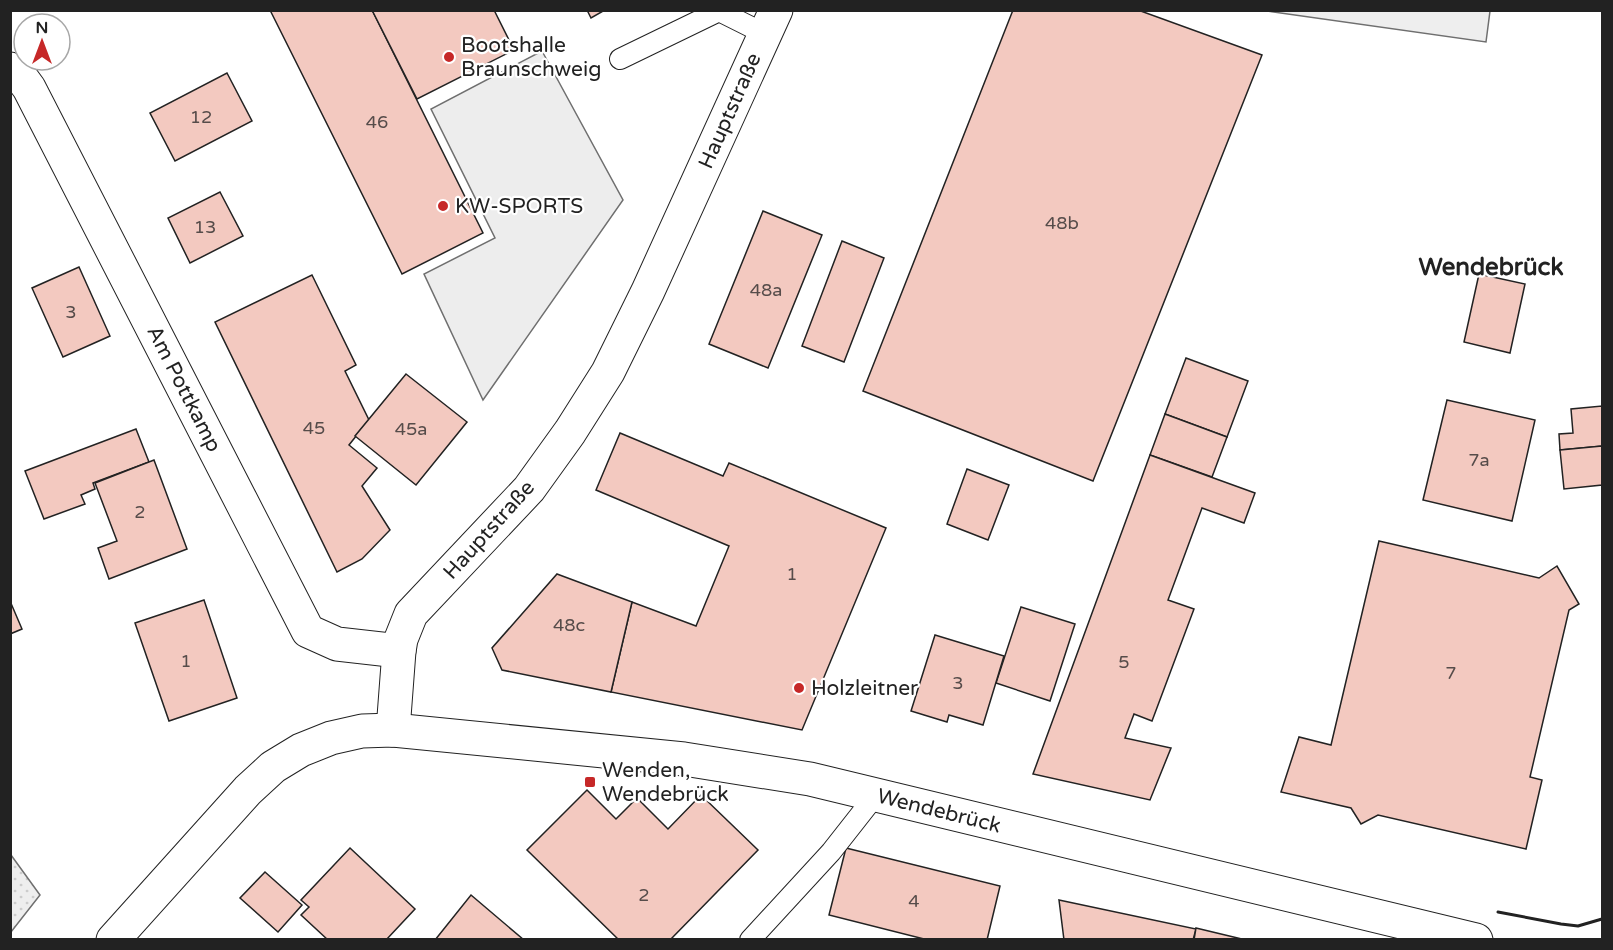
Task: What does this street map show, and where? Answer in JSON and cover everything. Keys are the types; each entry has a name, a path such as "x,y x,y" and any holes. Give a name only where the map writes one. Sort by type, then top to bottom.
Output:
{"street":[{"name":"Hauptstraße","path":"393,730 399,651 411,614 529,489 570,432 608,372 648,291 770,22"},
{"name":"Am Pottkamp","path":"10,69 18,73 29,88 308,631 336,644 399,651"},
{"name":"Wendebrück","path":"393,730 684,759 810,779 1476,939"},
{"path":"113,939 248,790 273,767 301,750 331,738 362,731 393,730"}],"lane":[{"path":"620,59 719,11 770,22"},
{"path":"750,939 831,852 875,796"}],"shaded area":[{"path":"1267,11 1490,11 1486,42"},
{"path":"542,51 623,200 483,400 424,274 495,238 431,109"},
{"path":"11,855 40,895 10,932"}],"building":[{"path":"270,10 372,10 483,233 402,274"},
{"name":"Bootshalle Braunschweig","path":"372,10 494,10 514,50 417,99"},
{"path":"587,10 605,10 591,18"},
{"path":"1013,10 1138,10 1262,55 1093,481 863,391"},
{"path":"227,73 252,121 175,161 150,113"},
{"path":"220,192 243,236 190,263 168,218"},
{"path":"763,211 822,235 768,368 709,344"},
{"path":"842,241 884,258 844,362 802,346"},
{"path":"79,267 110,336 63,357 32,288"},
{"path":"1479,274 1525,284 1510,353 1464,342"},
{"path":"312,275 356,365 345,371 369,420 349,445 377,468 362,486 390,530 362,559 337,572 215,322"},
{"path":"1186,358 1248,381 1227,437 1165,414"},
{"path":"406,374 467,422 416,485 355,436"},
{"path":"1447,400 1535,420 1512,521 1423,500"},
{"path":"1602,406 1602,446 1560,450 1559,434 1573,433 1571,409"},
{"path":"1165,414 1227,437 1212,477 1150,455"},
{"path":"136,429 149,462 93,483 95,489 81,495 85,504 44,519 25,471"},
{"path":"620,433 723,476 729,463 886,528 802,730 611,692 632,602 696,626 729,546 596,490"},
{"path":"1602,446 1602,485 1564,489 1560,450"},
{"path":"1150,455 1255,493 1244,523 1202,508 1168,600 1194,609 1152,721 1134,714 1125,738 1171,748 1150,800 1033,774"},
{"path":"154,460 187,549 109,579 98,548 117,541 95,483"},
{"path":"967,469 1009,485 988,540 947,524"},
{"path":"1379,541 1539,578 1557,566 1579,604 1569,610 1530,777 1542,780 1526,849 1378,815 1361,824 1351,808 1281,792 1299,737 1331,745"},
{"path":"557,574 632,602 611,692 502,670 492,648"},
{"path":"204,600 237,698 169,721 135,623"},
{"path":"10,601 22,629 10,634"},
{"path":"1021,607 1075,624 1050,701 996,683"},
{"path":"935,635 1004,656 983,725 949,715 947,722 911,711"},
{"path":"587,790 616,819 637,798 668,829 701,795 758,850 670,940 619,940 527,850"},
{"path":"350,848 415,909 386,940 328,940 301,915 309,907 301,900"},
{"path":"846,848 1000,886 987,940 928,940 829,915"},
{"path":"265,872 302,905 278,932 240,898"},
{"path":"471,895 524,940 435,940"},
{"path":"1059,900 1196,929 1193,940 1064,940"},
{"path":"1196,928 1246,940 1194,940"}],"wall":[{"path":"1498,912 1578,926 1602,919"}],"place":[{"name":"Bootshalle Braunschweig","path":"449,57"},
{"name":"KW-SPORTS","path":"443,206"},
{"name":"Holzleitner","path":"799,688"},
{"name":"Wenden, Wendebrück","path":"590,782"}],"district":[{"name":"Wendebrück","path":"1491,267"}]}
